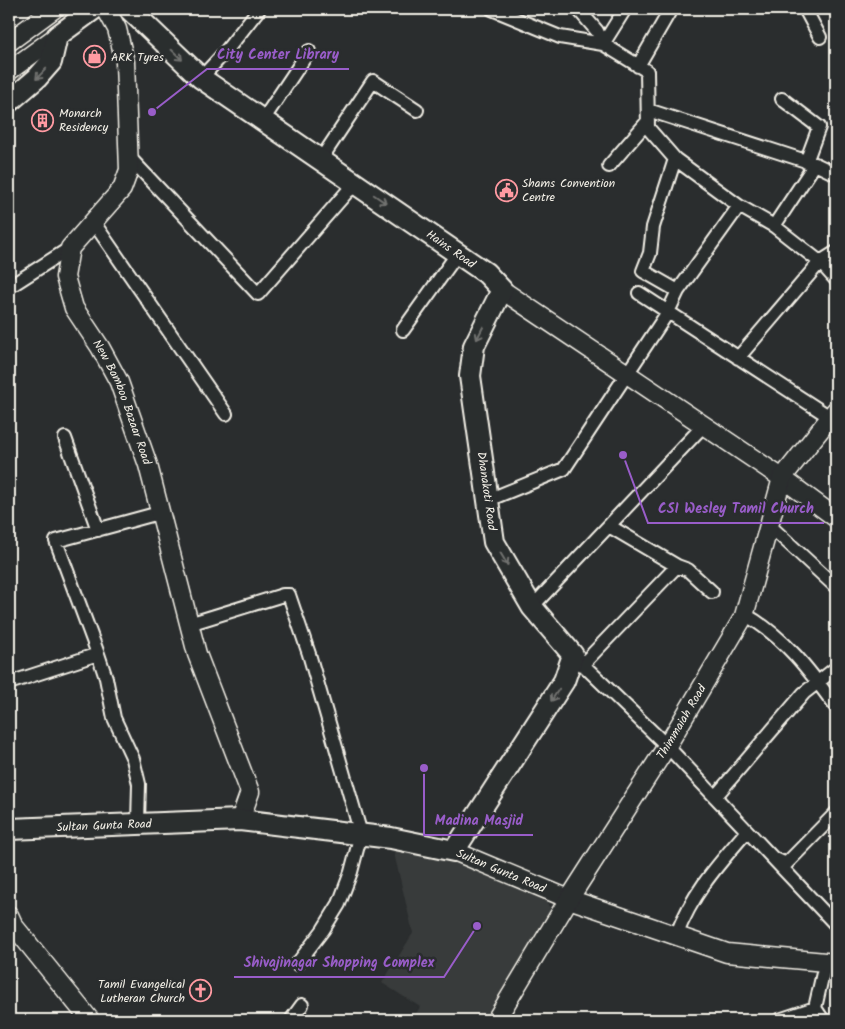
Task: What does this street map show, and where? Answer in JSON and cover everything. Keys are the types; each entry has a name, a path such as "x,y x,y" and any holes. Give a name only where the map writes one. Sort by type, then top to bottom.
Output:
{"main road":[{"path":"9,102 52,62 57,36 94,9"},
{"name":"Hains Road","path":"129,9 201,78 458,253 486,273 502,290"},
{"name":"Dhanakoti Road","path":"502,290 474,346 470,376 494,542 532,607 577,660"},
{"path":"454,850 577,660"},
{"name":"Sultan Gunta Road","path":"9,829 240,820 361,834 454,850"}],"street":[{"path":"9,42 54,9"},
{"path":"94,9 117,29"},
{"path":"9,287 70,248 122,189 129,170 125,62 117,29 106,9"},
{"path":"201,78 226,51 259,9"},
{"path":"492,9 560,37 603,44 647,71 648,128 675,159 739,206 774,226 820,262 836,280"},
{"path":"578,9 597,31 603,44"},
{"path":"603,44 626,9"},
{"path":"638,66 671,9"},
{"path":"805,9 820,37"},
{"path":"9,71 57,36"},
{"path":"263,120 309,51"},
{"path":"321,159 373,81 418,110"},
{"path":"774,226 811,163 819,127 782,99"},
{"path":"648,115 811,163 836,174"},
{"path":"609,166 648,115"},
{"path":"130,158 258,294 347,192 358,184"},
{"path":"675,159 652,226 650,253 643,271 678,291"},
{"path":"488,500 564,469 668,312 678,291 739,206"},
{"path":"94,223 226,414"},
{"name":"New Bamboo Bazaar Road","path":"70,248 65,277 74,308 100,347 119,382 148,465 197,654 250,792 240,820"},
{"path":"738,358 820,262 836,252"},
{"path":"403,330 458,253"},
{"name":"Hains Road","path":"502,290 782,478 836,518"},
{"path":"639,292 738,358 834,416"},
{"name":"Thimmaiah Road","path":"496,1020 569,899 667,746 744,614 782,478 834,416"},
{"path":"532,607 704,425"},
{"path":"65,438 98,530"},
{"path":"138,823 139,784 135,767 114,718 106,678 56,542 159,513"},
{"path":"769,525 836,587"},
{"path":"609,526 677,566 688,570 712,592"},
{"path":"677,566 577,660 667,746 836,925"},
{"path":"189,624 283,595 289,595 309,654 361,834 339,904 323,930 297,964"},
{"path":"744,614 764,625 789,646 836,707"},
{"path":"9,683 98,654"},
{"path":"715,797 804,693 836,668"},
{"path":"772,858 786,864 836,814"},
{"path":"676,936 685,912 702,884 747,831"},
{"name":"Sultan Gunta Road","path":"454,850 569,899 727,953 830,963"},
{"path":"9,915 14,926 90,1020"},
{"path":"815,1008 830,963"},
{"path":"291,1020 302,1005"},
{"path":"779,1020 815,1008"},
{"path":"815,1008 823,1020"}],"shaded area":[{"path":"392,845 454,860 546,898 550,907 548,919 486,1020 412,1020 420,1007 382,983 413,933"}],"place":[{"name":"ARK Tyres","path":"95,57"},
{"name":"City Center Library","path":"152,112"},
{"name":"Monarch Residency","path":"43,120"},
{"name":"Shams Convention Centre","path":"506,190"},
{"name":"CSI Wesley Tamil Church","path":"623,455"},
{"name":"Madina Masjid","path":"424,768"},
{"name":"Shivajinagar Shopping Complex","path":"477,926"},
{"name":"Tamil Evangelical Lutheran Church","path":"201,991"}]}
